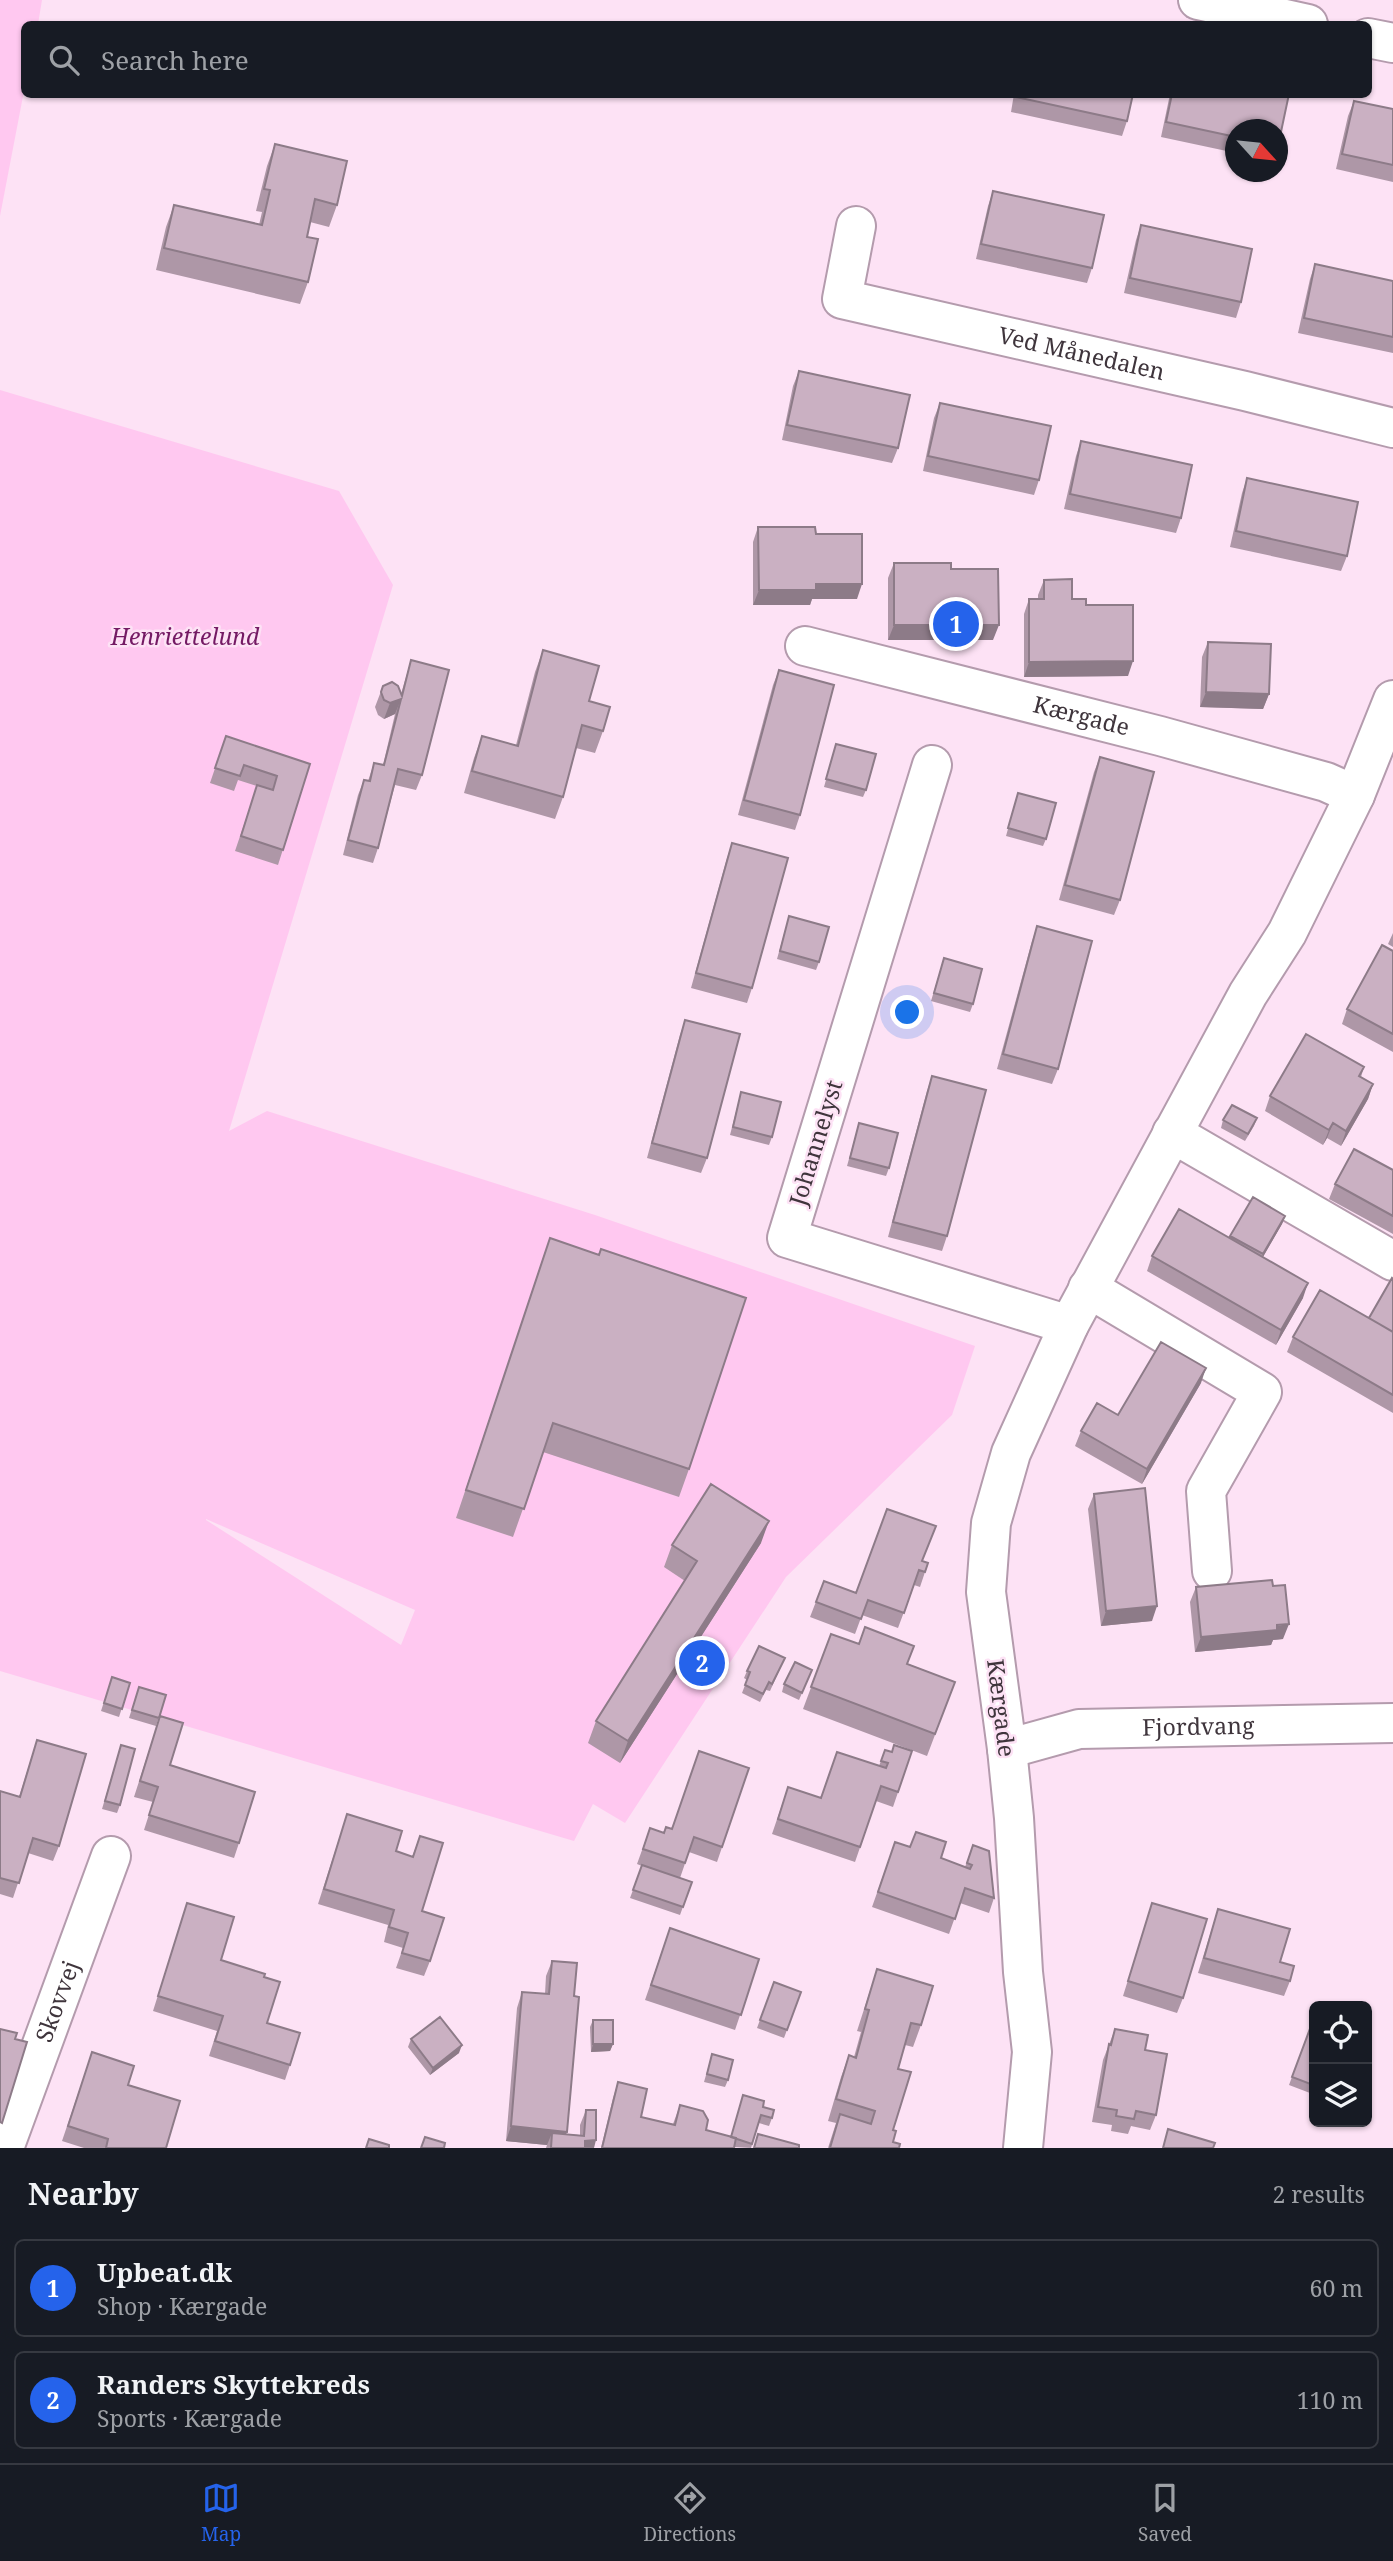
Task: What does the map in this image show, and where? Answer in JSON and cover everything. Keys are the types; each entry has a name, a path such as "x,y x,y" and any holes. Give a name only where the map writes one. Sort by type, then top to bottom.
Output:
{"street":[{"path":"1198,0 1294,21"},
{"path":"1372,39 1393,43"},
{"name":"Ved Månedalen","path":"856,226 842,299 1255,393 1393,428"},
{"name":"Kærgade","path":"805,646 1160,736 1326,782 1355,795"},
{"name":"Kærgade","path":"1023,2148 1032,2052 1023,1972 1007,1749 986,1592 991,1523 1011,1453 1069,1325 1248,994 1287,933 1355,795 1393,700"},
{"name":"Johannelyst","path":"932,765 786,1238 1069,1325"},
{"path":"1172,1133 1393,1261"},
{"path":"1088,1288 1262,1392 1206,1491 1212,1571"},
{"name":"Fjordvang","path":"1007,1749 1079,1728 1393,1723"},
{"name":"Skovvej","path":"4,2148 111,1856"}],"green space":[{"path":"0,0 42,0 38,21 21,21 23,98 0,216"},
{"name":"Henriettelund","path":"0,390 339,491 393,585 229,1131 267,1111 595,1215 975,1346 952,1415 786,1577 625,1823 593,1804 574,1841 0,1671","holes":["206,1519 415,1610 401,1645"]}],"building":[{"path":"1021,98 1132,98 1127,121"},
{"path":"1171,98 1288,98 1284,119 1225,119 1225,135 1166,122"},
{"path":"1354,101 1393,109 1393,165 1342,154"},
{"path":"275,144 347,161 337,205 315,199 307,237 318,239 308,282 164,248 174,205 262,225 270,190 264,189"},
{"path":"993,191 1104,215 1092,268 981,244"},
{"path":"1141,225 1252,249 1241,302 1130,278"},
{"path":"1315,264 1393,281 1393,337 1304,318"},
{"path":"799,371 910,395 898,448 787,425"},
{"path":"940,403 1051,426 1039,480 928,456"},
{"path":"1081,441 1192,465 1181,518 1070,494"},
{"path":"1247,478 1358,502 1347,556 1236,531"},
{"path":"758,527 815,527 816,534 862,534 862,584 816,584 816,590 759,590"},
{"path":"894,563 951,563 951,569 998,569 999,625 894,625"},
{"path":"1072,579 1072,599 1086,599 1086,605 1133,605 1133,661 1029,662 1029,599 1044,599 1044,580"},
{"path":"1208,642 1271,644 1269,694 1206,692"},
{"path":"543,650 599,666 589,701 610,707 603,731 582,725 563,797 472,771 482,736 518,746"},
{"path":"411,660 449,670 422,775 398,769 378,848 348,840 364,780 370,781 374,763 384,765 401,699 390,703 384,700 381,692 383,686 392,682 398,686 402,696"},
{"path":"779,670 834,685 800,815 744,800"},
{"path":"226,736 310,764 283,850 241,836 257,785 273,790 277,776 244,765 240,776 215,768"},
{"path":"836,744 876,754 866,790 826,779"},
{"path":"1100,757 1154,772 1120,900 1065,885"},
{"path":"1018,793 1056,803 1046,839 1008,828"},
{"path":"732,843 788,858 752,988 696,973"},
{"path":"789,916 829,927 819,962 780,951"},
{"path":"1037,926 1092,941 1058,1069 1003,1054"},
{"path":"1382,945 1393,951 1393,1034 1347,1009"},
{"path":"944,958 982,969 973,1004 934,993"},
{"path":"685,1020 740,1034 707,1158 652,1143"},
{"path":"1306,1034 1364,1067 1359,1076 1373,1084 1346,1131 1333,1123 1329,1130 1270,1096"},
{"path":"932,1076 986,1090 947,1236 893,1222"},
{"path":"741,1092 781,1102 772,1137 733,1127"},
{"path":"1232,1105 1257,1118 1248,1134 1223,1120"},
{"path":"859,1123 898,1133 889,1168 850,1158"},
{"path":"1354,1149 1393,1170 1393,1216 1335,1184"},
{"path":"1253,1197 1285,1216 1263,1254 1230,1236"},
{"path":"1179,1209 1308,1283 1281,1330 1152,1256"},
{"path":"550,1238 599,1255 601,1249 746,1298 689,1469 553,1423 524,1509 466,1490"},
{"path":"1393,1279 1393,1332 1369,1318"},
{"path":"1320,1290 1393,1332 1393,1395 1293,1337"},
{"path":"1161,1342 1206,1368 1147,1469 1081,1431 1097,1403 1118,1415"},
{"path":"711,1484 769,1521 628,1741 596,1721 697,1561 672,1545"},
{"path":"1145,1488 1157,1606 1106,1611 1094,1494"},
{"path":"887,1509 936,1526 922,1561 928,1563 925,1572 919,1570 904,1613 868,1600 861,1619 816,1602 824,1581 856,1593"},
{"path":"1272,1580 1273,1586 1285,1585 1289,1624 1277,1625 1277,1630 1201,1637 1196,1587"},
{"path":"865,1627 914,1646 907,1664 955,1682 935,1734 811,1687 831,1634 859,1644"},
{"path":"759,1646 785,1658 772,1684 769,1682 763,1694 745,1685 750,1672 747,1671"},
{"path":"795,1662 812,1670 802,1693 784,1684"},
{"path":"112,1677 130,1683 122,1709 104,1703"},
{"path":"139,1687 166,1695 159,1718 132,1710"},
{"path":"160,1716 183,1723 170,1765 255,1792 239,1843 149,1815 158,1787 140,1781"},
{"path":"37,1740 86,1754 59,1846 33,1838 19,1883 0,1878 0,1791 20,1797"},
{"path":"121,1745 135,1749 120,1805 105,1801"},
{"path":"894,1745 912,1751 898,1792 881,1786 860,1847 778,1819 788,1787 821,1798 837,1752 886,1768 888,1763 881,1761 885,1750 892,1752"},
{"path":"699,1751 749,1768 722,1847 694,1837 685,1863 643,1849 650,1828 664,1833 666,1827 672,1829"},
{"path":"347,1814 402,1831 396,1851 413,1857 420,1836 443,1843 422,1911 444,1918 430,1961 402,1953 408,1933 389,1927 394,1910 324,1889"},
{"path":"916,1832 946,1842 941,1858 970,1869 972,1865 967,1863 973,1845 989,1851 994,1898 965,1888 955,1919 878,1892 895,1842 910,1847"},
{"path":"642,1865 692,1882 683,1907 633,1890"},
{"path":"187,1903 234,1917 221,1960 265,1974 264,1977 280,1982 267,2023 300,2033 290,2065 215,2041 223,2016 158,1996"},
{"path":"1152,1903 1207,1919 1183,1998 1128,1981"},
{"path":"1218,1909 1290,1929 1280,1962 1294,1966 1290,1981 1204,1958"},
{"path":"670,1928 759,1959 741,2015 651,1985"},
{"path":"552,1961 577,1963 574,1996 579,1997 567,2132 511,2126 522,1992 549,1994"},
{"path":"877,1969 933,1986 921,2025 911,2023 898,2069 911,2072 893,2130 896,2131 893,2142 900,2144 899,2148 830,2148 840,2114 871,2124 875,2111 836,2099 849,2055 856,2058 869,2010 865,2009"},
{"path":"774,1982 801,1992 787,2030 760,2020"},
{"path":"440,2017 462,2045 433,2068 411,2039"},
{"path":"593,2020 613,2020 613,2044 593,2044"},
{"path":"0,2029 17,2033 15,2039 27,2042 2,2123 0,2122"},
{"path":"1115,2029 1148,2035 1145,2050 1167,2054 1156,2115 1136,2111 1134,2119 1116,2116 1117,2110 1098,2107 1109,2044 1111,2045"},
{"path":"1309,2031 1309,2083 1292,2077"},
{"path":"92,2052 134,2066 128,2085 180,2101 166,2148 106,2148 108,2139 68,2126"},
{"path":"712,2054 733,2060 728,2080 707,2074"},
{"path":"618,2082 647,2089 641,2117 675,2125 680,2105 703,2111 708,2120 706,2130 736,2138 734,2148 602,2148"},
{"path":"743,2095 764,2101 763,2107 774,2110 772,2118 761,2115 752,2144 731,2137"},
{"path":"586,2110 596,2110 596,2140 585,2141 585,2148 551,2148 552,2133 584,2136"},
{"path":"1168,2129 1215,2143 1213,2148 1163,2148"},
{"path":"758,2134 799,2145 799,2148 754,2148"},
{"path":"425,2137 445,2143 444,2148 421,2148"},
{"path":"369,2139 389,2145 389,2148 366,2148"}],"place":[{"name":"Upbeat.dk","path":"956,624"},
{"name":"Randers Skyttekreds","path":"702,1663"}]}
